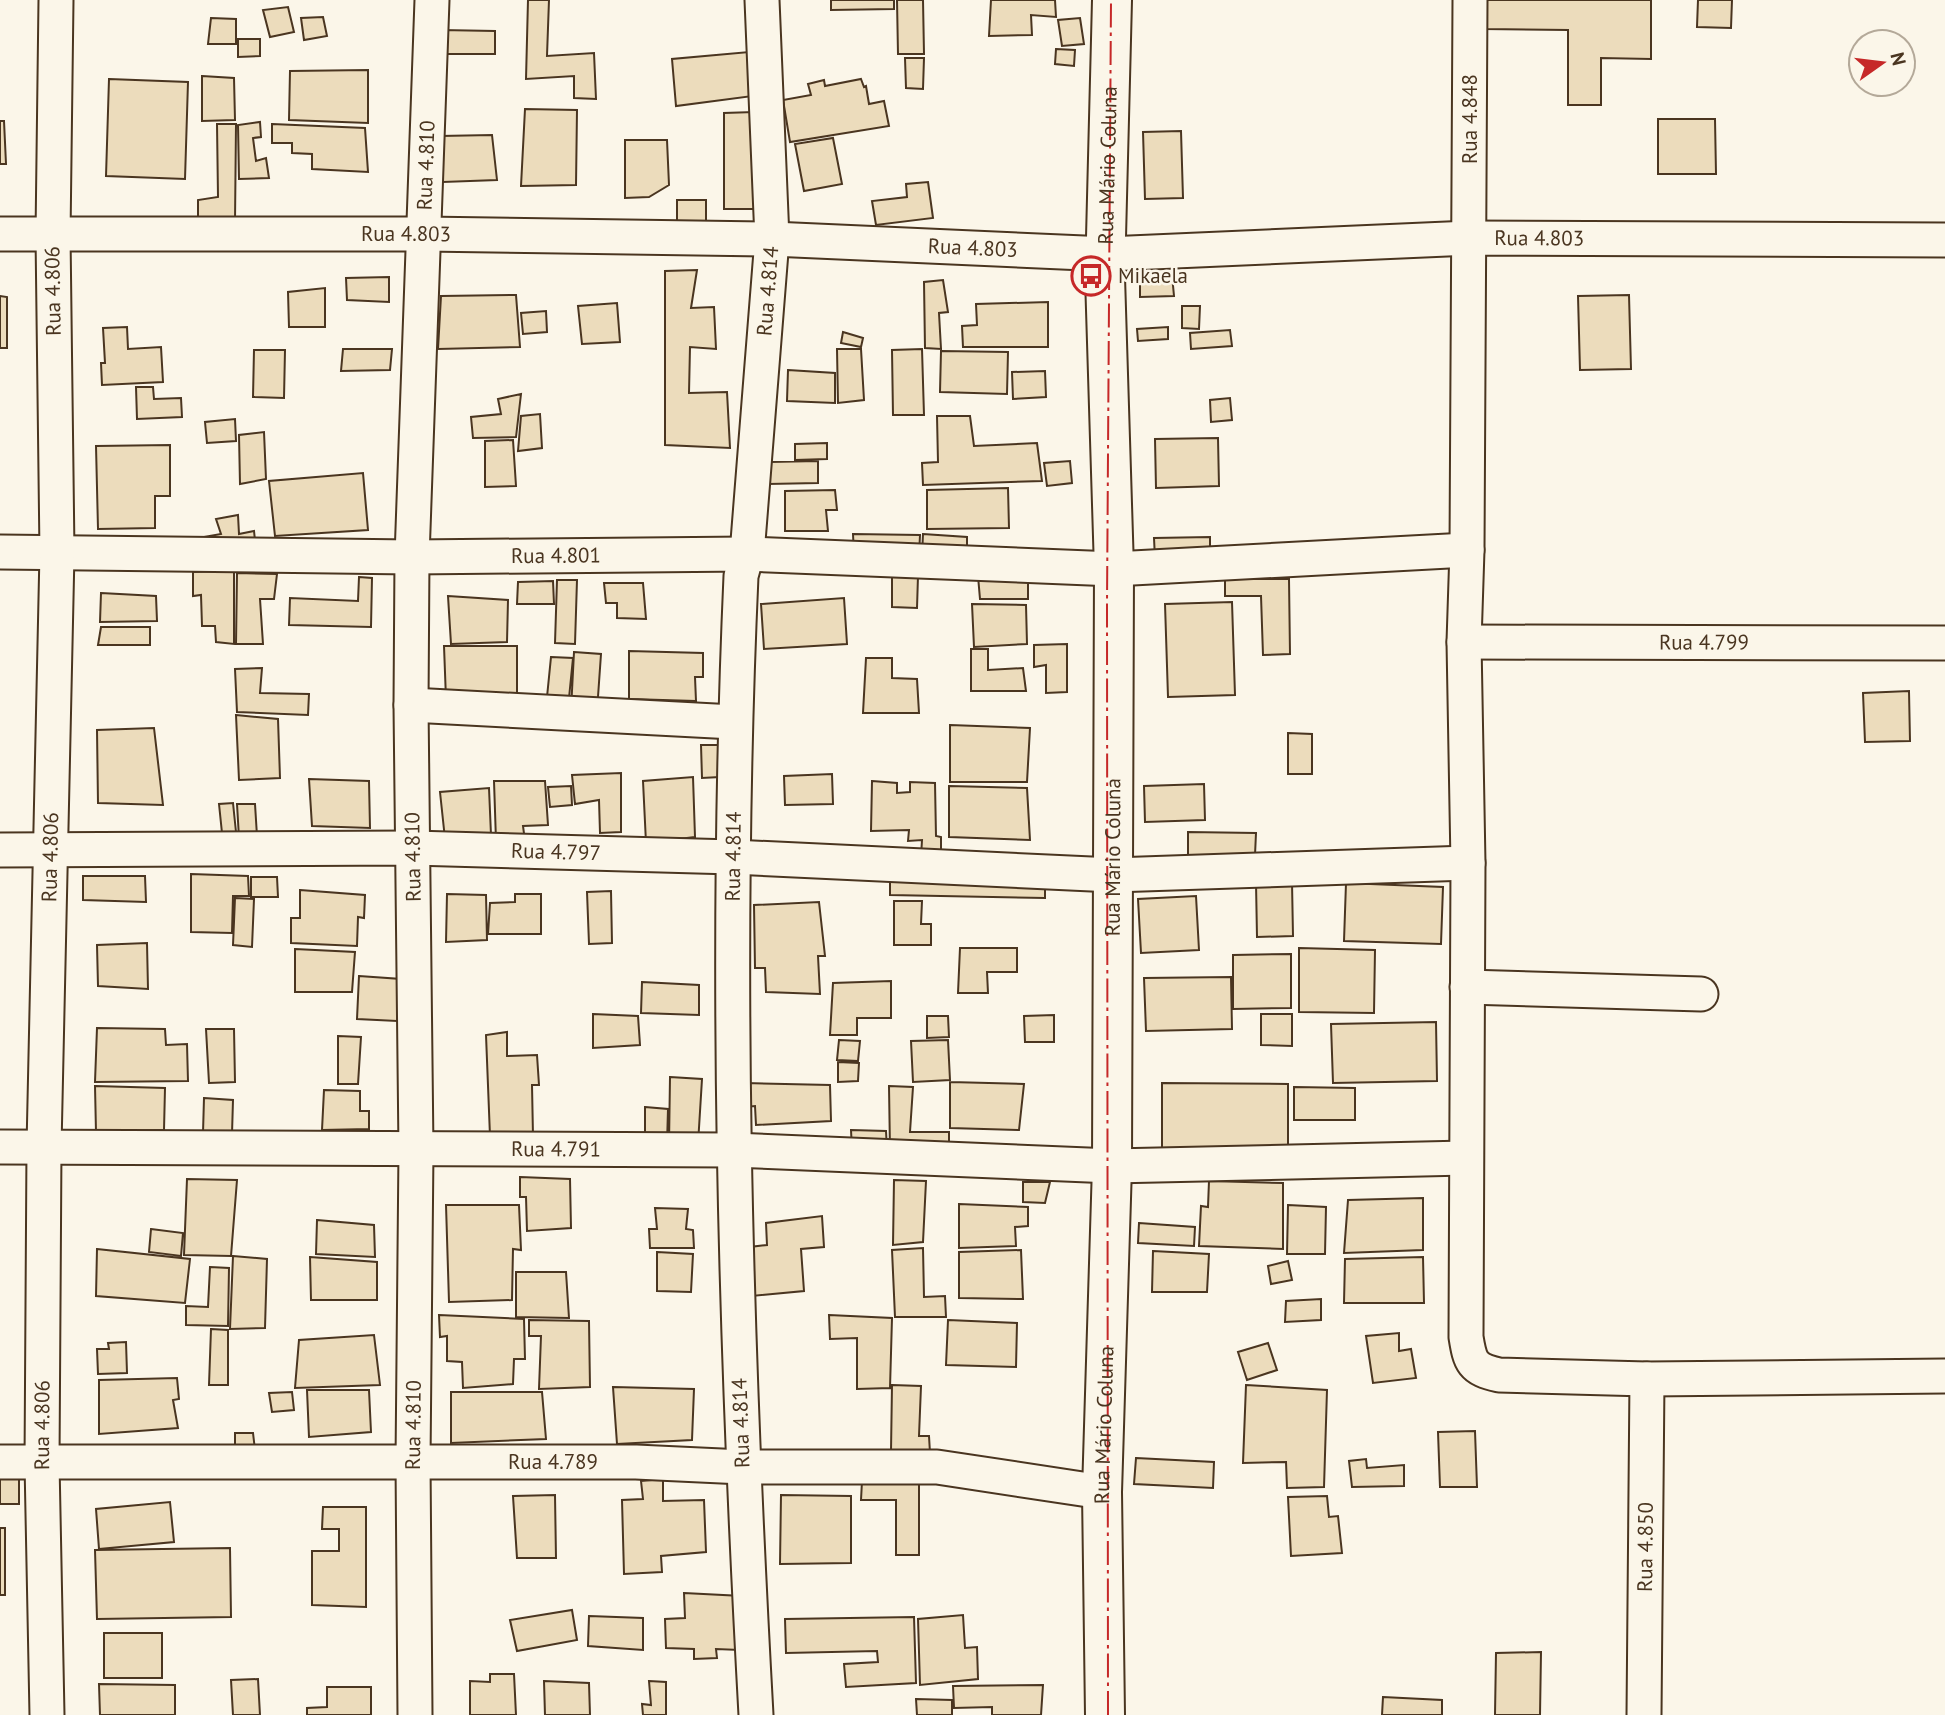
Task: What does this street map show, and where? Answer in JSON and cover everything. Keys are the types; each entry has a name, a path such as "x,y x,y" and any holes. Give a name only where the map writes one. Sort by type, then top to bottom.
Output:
{"main road":[{"name":"Rua Mário Coluna","path":"1105,1715 1102,1492 1112,1166 1114,569 1105,277 1112,0"}],"street":[{"name":"Rua 4.806","path":"47,1715 42,1463 44,1147 57,553 53,234 56,0"},
{"name":"Rua 4.810","path":"415,1715 413,1461 416,1150 412,557 432,0"},
{"name":"Rua 4.814","path":"756,1715 743,1467 733,1150 733,857 734,722 741,576 747,554 772,239 762,0"},
{"name":"Rua 4.848","path":"1469,0 1470,238 1464,642 1468,863 1466,1337 1470,1357 1475,1366 1485,1372 1499,1375 1647,1379"},
{"name":"Rua 4.803","path":"0,234 424,234 772,239 1107,254 1470,238 1945,240"},
{"name":"Rua 4.801","path":"0,552 412,557 747,554 1114,569 1467,550"},
{"name":"Rua 4.799","path":"1464,642 1945,643"},
{"path":"411,705 734,722"},
{"name":"Rua 4.797","path":"0,850 413,848 733,857 1113,875 1468,863"},
{"path":"1467,987 1701,993"},
{"name":"Rua 4.791","path":"0,1147 733,1150 1112,1166 1466,1158"},
{"path":"1647,1379 1945,1376"},
{"name":"Rua 4.850","path":"1644,1715 1647,1379"},
{"name":"Rua 4.789","path":"0,1462 413,1461 636,1462 743,1467 937,1466 1102,1492"}],"building":[{"path":"528,0 549,0 547,56 594,53 596,99 574,98 574,76 526,79"},
{"path":"831,0 894,0 894,9 831,10"},
{"path":"897,0 923,0 924,54 898,54"},
{"path":"991,0 1055,0 1056,17 1031,15 1032,35 989,36"},
{"path":"1484,0 1651,0 1651,59 1601,58 1601,105 1568,105 1568,30 1483,29"},
{"path":"1698,0 1732,0 1731,28 1697,27"},
{"path":"288,7 294,32 270,37 263,10"},
{"path":"323,17 327,36 304,40 301,18"},
{"path":"211,18 236,19 236,44 208,44"},
{"path":"1080,18 1084,44 1062,46 1058,20"},
{"path":"441,30 495,31 495,54 441,54"},
{"path":"238,39 260,39 260,56 238,57"},
{"path":"1056,49 1075,50 1074,66 1055,64"},
{"path":"749,52 753,96 676,106 672,59"},
{"path":"905,58 924,58 923,89 906,88"},
{"path":"368,70 368,123 289,120 290,71"},
{"path":"202,76 234,78 235,120 202,121"},
{"path":"109,79 188,82 185,179 106,176"},
{"path":"861,79 864,87 866,86 869,104 884,101 889,126 790,142 783,100 811,95 808,84 824,80 825,86"},
{"path":"525,109 577,110 576,185 521,186"},
{"path":"754,112 755,209 724,209 724,113"},
{"path":"1658,119 1715,119 1716,174 1658,174"},
{"path":"0,121 4,121 6,164 0,164"},
{"path":"260,122 261,137 253,138 256,161 266,158 269,178 239,179 238,125"},
{"path":"217,124 236,124 235,222 198,223 198,200 218,197"},
{"path":"272,124 365,128 368,172 312,169 312,154 292,153 292,143 272,143"},
{"path":"1181,131 1183,198 1145,199 1143,132"},
{"path":"492,135 497,180 443,182 440,136"},
{"path":"833,138 842,184 804,191 795,144"},
{"path":"625,140 667,140 669,185 649,197 625,198"},
{"path":"928,182 933,218 876,225 872,201 907,197 906,184"},
{"path":"677,200 706,200 706,227 677,227"},
{"path":"697,270 691,308 714,307 716,349 690,347 689,393 727,392 730,448 665,445 665,271"},
{"path":"1140,275 1172,275 1174,296 1140,297"},
{"path":"389,277 389,302 347,300 346,278"},
{"path":"943,280 948,312 939,313 941,349 925,348 924,282"},
{"path":"325,288 325,327 289,327 288,292"},
{"path":"516,295 520,347 438,349 441,296"},
{"path":"1629,295 1631,369 1580,370 1578,296"},
{"path":"0,296 7,297 7,348 0,348"},
{"path":"1048,302 1048,347 963,347 962,326 977,325 976,304"},
{"path":"617,303 620,342 582,344 578,306"},
{"path":"1182,306 1200,306 1199,329 1182,328"},
{"path":"546,311 547,332 523,334 521,313"},
{"path":"127,327 128,349 161,347 163,382 102,385 101,363 105,363 103,328"},
{"path":"1168,327 1168,339 1138,341 1137,329"},
{"path":"1230,330 1232,346 1191,349 1190,333"},
{"path":"843,332 863,338 861,347 841,343"},
{"path":"343,349 392,349 390,370 341,371"},
{"path":"837,349 861,349 864,400 838,403"},
{"path":"922,349 924,415 893,415 892,350"},
{"path":"254,350 285,350 284,398 253,397"},
{"path":"941,351 1008,352 1007,394 940,392"},
{"path":"788,370 835,373 835,403 787,401"},
{"path":"1045,371 1046,397 1013,399 1012,372"},
{"path":"136,387 153,387 154,399 181,398 182,417 137,419"},
{"path":"521,394 516,437 473,438 471,417 501,414 498,399"},
{"path":"1230,398 1232,420 1211,422 1210,400"},
{"path":"540,414 542,448 518,451 521,416"},
{"path":"937,416 970,416 974,446 1037,443 1042,481 923,485 922,463 938,462"},
{"path":"235,419 236,441 207,443 205,422"},
{"path":"264,432 266,479 240,484 239,435"},
{"path":"1218,438 1219,486 1156,488 1155,439"},
{"path":"513,440 516,486 485,487 485,441"},
{"path":"827,443 827,459 795,460 795,444"},
{"path":"170,445 170,496 155,496 155,528 98,529 96,446"},
{"path":"818,461 818,483 768,484 770,462"},
{"path":"1070,461 1072,483 1047,486 1044,463"},
{"path":"363,473 368,530 275,536 269,481"},
{"path":"1008,488 1009,528 927,529 927,490"},
{"path":"835,490 837,510 826,510 828,531 785,531 785,491"},
{"path":"238,515 239,534 254,531 256,550 200,552 198,538 221,534 216,519"},
{"path":"853,534 920,535 919,556 854,555"},
{"path":"923,534 967,537 967,558 922,556"},
{"path":"1210,537 1210,558 1155,559 1154,538"},
{"path":"234,570 234,644 216,642 215,626 202,626 201,595 193,596 193,572"},
{"path":"237,573 277,574 274,599 260,599 263,644 236,644"},
{"path":"918,576 917,608 892,607 892,577"},
{"path":"978,576 1028,577 1028,599 980,599"},
{"path":"359,577 372,578 371,627 289,625 290,598 358,601"},
{"path":"1225,579 1289,579 1290,654 1263,655 1261,596 1225,596"},
{"path":"557,580 577,580 575,644 555,643"},
{"path":"553,581 554,604 517,604 518,582"},
{"path":"604,583 643,583 646,619 617,618 617,603 606,603"},
{"path":"101,593 156,596 157,621 100,622"},
{"path":"448,596 508,600 507,642 451,644"},
{"path":"844,598 847,644 764,649 761,604"},
{"path":"1232,602 1235,695 1168,697 1165,604"},
{"path":"972,604 1026,605 1027,644 974,647"},
{"path":"101,627 150,627 150,645 98,645"},
{"path":"1067,644 1067,692 1046,693 1046,665 1034,667 1034,645"},
{"path":"444,646 517,646 517,696 446,699"},
{"path":"971,649 988,649 988,670 1023,668 1026,691 971,691"},
{"path":"629,651 703,653 703,677 695,677 696,701 629,699"},
{"path":"574,652 601,654 597,711 571,710"},
{"path":"551,657 573,658 569,698 547,697"},
{"path":"866,658 892,658 892,678 917,679 919,713 863,713"},
{"path":"262,668 260,693 309,694 308,715 237,712 235,669"},
{"path":"1909,691 1910,741 1865,742 1863,693"},
{"path":"236,715 278,719 280,778 239,780"},
{"path":"950,725 1030,728 1027,782 950,782"},
{"path":"154,728 163,805 98,803 97,730"},
{"path":"1288,733 1312,734 1312,774 1288,774"},
{"path":"701,745 719,745 720,777 702,778"},
{"path":"621,773 621,832 600,833 599,800 575,804 572,775"},
{"path":"832,774 833,804 785,805 784,776"},
{"path":"693,777 695,837 646,843 643,781"},
{"path":"309,779 369,781 370,828 312,826"},
{"path":"494,781 545,781 548,825 523,826 525,841 496,841"},
{"path":"872,781 897,783 897,793 910,792 910,782 935,783 936,836 941,837 941,858 921,857 922,840 908,841 909,830 871,831"},
{"path":"1204,784 1205,820 1145,822 1144,786"},
{"path":"571,786 572,805 550,807 548,787"},
{"path":"949,786 1027,788 1030,840 949,837"},
{"path":"489,788 491,835 445,839 440,792"},
{"path":"233,803 236,832 222,833 219,804"},
{"path":"237,804 255,804 257,836 239,838"},
{"path":"1188,832 1256,833 1255,855 1188,855"},
{"path":"191,874 248,876 249,896 233,896 232,933 191,932"},
{"path":"83,876 145,876 146,902 83,900"},
{"path":"1045,876 1045,898 890,895 890,877"},
{"path":"251,877 277,877 278,897 251,897"},
{"path":"1292,882 1293,936 1257,937 1256,883"},
{"path":"1346,883 1443,887 1441,944 1344,941"},
{"path":"300,890 365,895 364,918 358,917 357,946 291,943 291,918 300,918"},
{"path":"611,891 612,943 589,944 587,892"},
{"path":"447,894 486,895 487,940 446,942"},
{"path":"515,894 541,894 541,934 488,934 490,903 515,902"},
{"path":"1196,896 1199,950 1141,953 1138,899"},
{"path":"235,898 254,899 252,947 233,945"},
{"path":"894,901 922,901 921,924 931,924 931,945 894,945"},
{"path":"819,902 825,956 818,956 820,994 766,992 765,968 755,968 754,905"},
{"path":"147,943 148,989 98,986 97,945"},
{"path":"960,948 1017,948 1017,972 987,972 988,993 958,993"},
{"path":"1299,948 1375,950 1374,1013 1299,1012"},
{"path":"295,949 355,952 352,992 295,992"},
{"path":"1291,954 1291,1008 1233,1009 1233,955"},
{"path":"359,976 401,979 397,1021 357,1019"},
{"path":"1231,977 1232,1029 1146,1031 1144,978"},
{"path":"891,981 891,1018 857,1018 857,1035 830,1035 833,983"},
{"path":"642,982 699,985 699,1015 641,1013"},
{"path":"593,1014 638,1016 640,1045 593,1048"},
{"path":"1261,1014 1292,1014 1292,1046 1261,1045"},
{"path":"1054,1015 1054,1042 1025,1042 1024,1016"},
{"path":"927,1016 948,1016 949,1037 927,1038"},
{"path":"1436,1022 1437,1081 1333,1083 1331,1024"},
{"path":"97,1028 165,1029 166,1045 187,1044 188,1081 95,1082"},
{"path":"206,1029 234,1029 235,1082 209,1083"},
{"path":"507,1032 507,1056 537,1055 539,1085 532,1085 533,1136 490,1136 486,1035"},
{"path":"338,1036 361,1037 358,1084 338,1084"},
{"path":"839,1040 860,1041 858,1061 837,1060"},
{"path":"948,1040 950,1080 913,1082 911,1041"},
{"path":"838,1062 859,1063 858,1081 838,1082"},
{"path":"670,1077 702,1079 698,1144 669,1144"},
{"path":"950,1082 1024,1084 1019,1130 950,1128"},
{"path":"745,1083 830,1085 831,1121 756,1125 755,1106 744,1107"},
{"path":"1162,1083 1288,1084 1288,1149 1162,1148"},
{"path":"95,1086 165,1088 164,1130 96,1132"},
{"path":"889,1086 913,1087 910,1132 949,1132 949,1154 890,1151"},
{"path":"1294,1087 1355,1088 1355,1120 1294,1120"},
{"path":"324,1090 360,1091 360,1111 369,1111 369,1129 322,1130"},
{"path":"204,1098 233,1100 232,1134 203,1133"},
{"path":"645,1107 668,1109 667,1144 645,1145"},
{"path":"851,1130 886,1131 887,1150 852,1150"},
{"path":"520,1177 570,1179 571,1228 527,1231 526,1197 520,1197"},
{"path":"187,1179 237,1180 231,1256 184,1255"},
{"path":"894,1180 926,1181 923,1242 893,1245"},
{"path":"1209,1181 1283,1183 1283,1249 1199,1246 1201,1206 1208,1207"},
{"path":"1023,1182 1050,1182 1045,1203 1023,1202"},
{"path":"1423,1198 1423,1250 1344,1253 1348,1200"},
{"path":"959,1204 1028,1207 1028,1226 1015,1227 1016,1246 959,1248"},
{"path":"446,1205 519,1205 521,1250 513,1249 512,1300 449,1302"},
{"path":"1288,1205 1326,1207 1325,1254 1287,1254"},
{"path":"655,1208 688,1209 686,1229 693,1230 694,1248 650,1248 649,1229 657,1229"},
{"path":"822,1216 824,1247 801,1249 804,1291 752,1296 750,1247 767,1245 766,1223"},
{"path":"317,1220 374,1225 375,1257 316,1254"},
{"path":"1139,1223 1195,1227 1194,1246 1138,1243"},
{"path":"151,1229 183,1233 181,1256 149,1252"},
{"path":"923,1248 924,1297 945,1296 946,1317 895,1317 892,1250"},
{"path":"97,1249 190,1259 185,1303 96,1296"},
{"path":"1021,1250 1023,1299 959,1298 959,1252"},
{"path":"1153,1251 1209,1254 1207,1292 1152,1292"},
{"path":"657,1252 693,1254 691,1292 657,1291"},
{"path":"233,1256 267,1259 265,1328 230,1329"},
{"path":"310,1257 377,1262 377,1300 311,1300"},
{"path":"1423,1257 1424,1303 1344,1303 1345,1259"},
{"path":"1288,1261 1292,1280 1271,1284 1268,1266"},
{"path":"210,1267 229,1268 228,1326 186,1325 186,1306 208,1307"},
{"path":"516,1272 566,1272 569,1318 516,1317"},
{"path":"1321,1299 1321,1320 1285,1322 1286,1301"},
{"path":"439,1315 524,1319 525,1359 514,1359 513,1384 463,1388 462,1362 447,1361 447,1336 440,1337"},
{"path":"829,1315 892,1318 890,1388 857,1389 857,1338 830,1339"},
{"path":"529,1320 589,1321 590,1387 539,1389 541,1336 529,1336"},
{"path":"948,1320 1017,1323 1016,1367 946,1365"},
{"path":"211,1329 228,1330 228,1385 209,1385"},
{"path":"1399,1333 1399,1351 1411,1349 1416,1378 1373,1383 1366,1336"},
{"path":"374,1335 380,1385 295,1388 299,1340"},
{"path":"126,1342 127,1373 98,1374 97,1349 109,1349 108,1343"},
{"path":"1268,1343 1277,1370 1247,1380 1238,1352"},
{"path":"177,1378 179,1399 173,1400 178,1428 99,1434 99,1380"},
{"path":"892,1385 921,1386 919,1436 929,1436 930,1453 891,1451"},
{"path":"1246,1385 1327,1390 1324,1487 1287,1488 1286,1462 1243,1463"},
{"path":"613,1387 694,1389 692,1440 617,1444"},
{"path":"307,1390 369,1390 371,1432 309,1437"},
{"path":"292,1392 294,1410 272,1412 269,1393"},
{"path":"451,1392 542,1392 546,1439 451,1443"},
{"path":"1475,1431 1477,1487 1440,1487 1438,1432"},
{"path":"235,1433 253,1433 255,1450 235,1451"},
{"path":"1136,1458 1214,1462 1213,1488 1134,1484"},
{"path":"1366,1459 1367,1468 1404,1465 1404,1486 1352,1487 1349,1461"},
{"path":"0,1477 19,1477 19,1504 0,1504"},
{"path":"663,1479 663,1501 704,1500 706,1552 661,1556 662,1572 624,1574 622,1500 643,1499 641,1481"},
{"path":"862,1481 919,1481 919,1555 896,1555 896,1500 861,1500"},
{"path":"555,1495 556,1558 517,1558 513,1496"},
{"path":"781,1495 851,1496 851,1563 780,1564"},
{"path":"1327,1496 1329,1517 1338,1516 1342,1553 1291,1556 1288,1497"},
{"path":"170,1502 174,1542 99,1549 96,1509"},
{"path":"323,1507 366,1507 366,1607 312,1605 312,1551 339,1551 339,1529 322,1529"},
{"path":"0,1528 5,1528 5,1595 0,1595"},
{"path":"230,1548 231,1617 97,1619 95,1550"},
{"path":"684,1593 742,1596 740,1650 716,1649 717,1658 694,1659 694,1649 666,1648 665,1619 685,1618"},
{"path":"572,1610 577,1640 517,1651 510,1620"},
{"path":"963,1615 965,1648 977,1647 978,1679 920,1685 918,1619"},
{"path":"589,1616 643,1618 643,1650 588,1646"},
{"path":"914,1617 916,1683 846,1687 844,1664 878,1662 877,1651 786,1653 785,1619"},
{"path":"104,1633 162,1633 162,1678 104,1678"},
{"path":"1541,1652 1540,1715 1495,1715 1496,1653"},
{"path":"490,1674 514,1674 516,1715 470,1715 470,1681 490,1682"},
{"path":"258,1679 260,1715 233,1715 231,1680"},
{"path":"544,1681 589,1683 590,1715 545,1715"},
{"path":"649,1681 666,1682 666,1715 643,1715 642,1704 651,1705"},
{"path":"99,1684 175,1685 175,1715 100,1715"},
{"path":"1043,1685 1041,1715 992,1715 992,1707 954,1708 953,1686"},
{"path":"327,1687 371,1687 371,1715 307,1715 307,1708 327,1707"},
{"path":"1383,1697 1442,1700 1442,1715 1382,1715"},
{"path":"916,1699 952,1700 952,1715 917,1715"}],"power":[{"path":"1108,1715 1107,605 1111,0"}],"place":[{"name":"Mikaela","path":"1091,276"}]}
